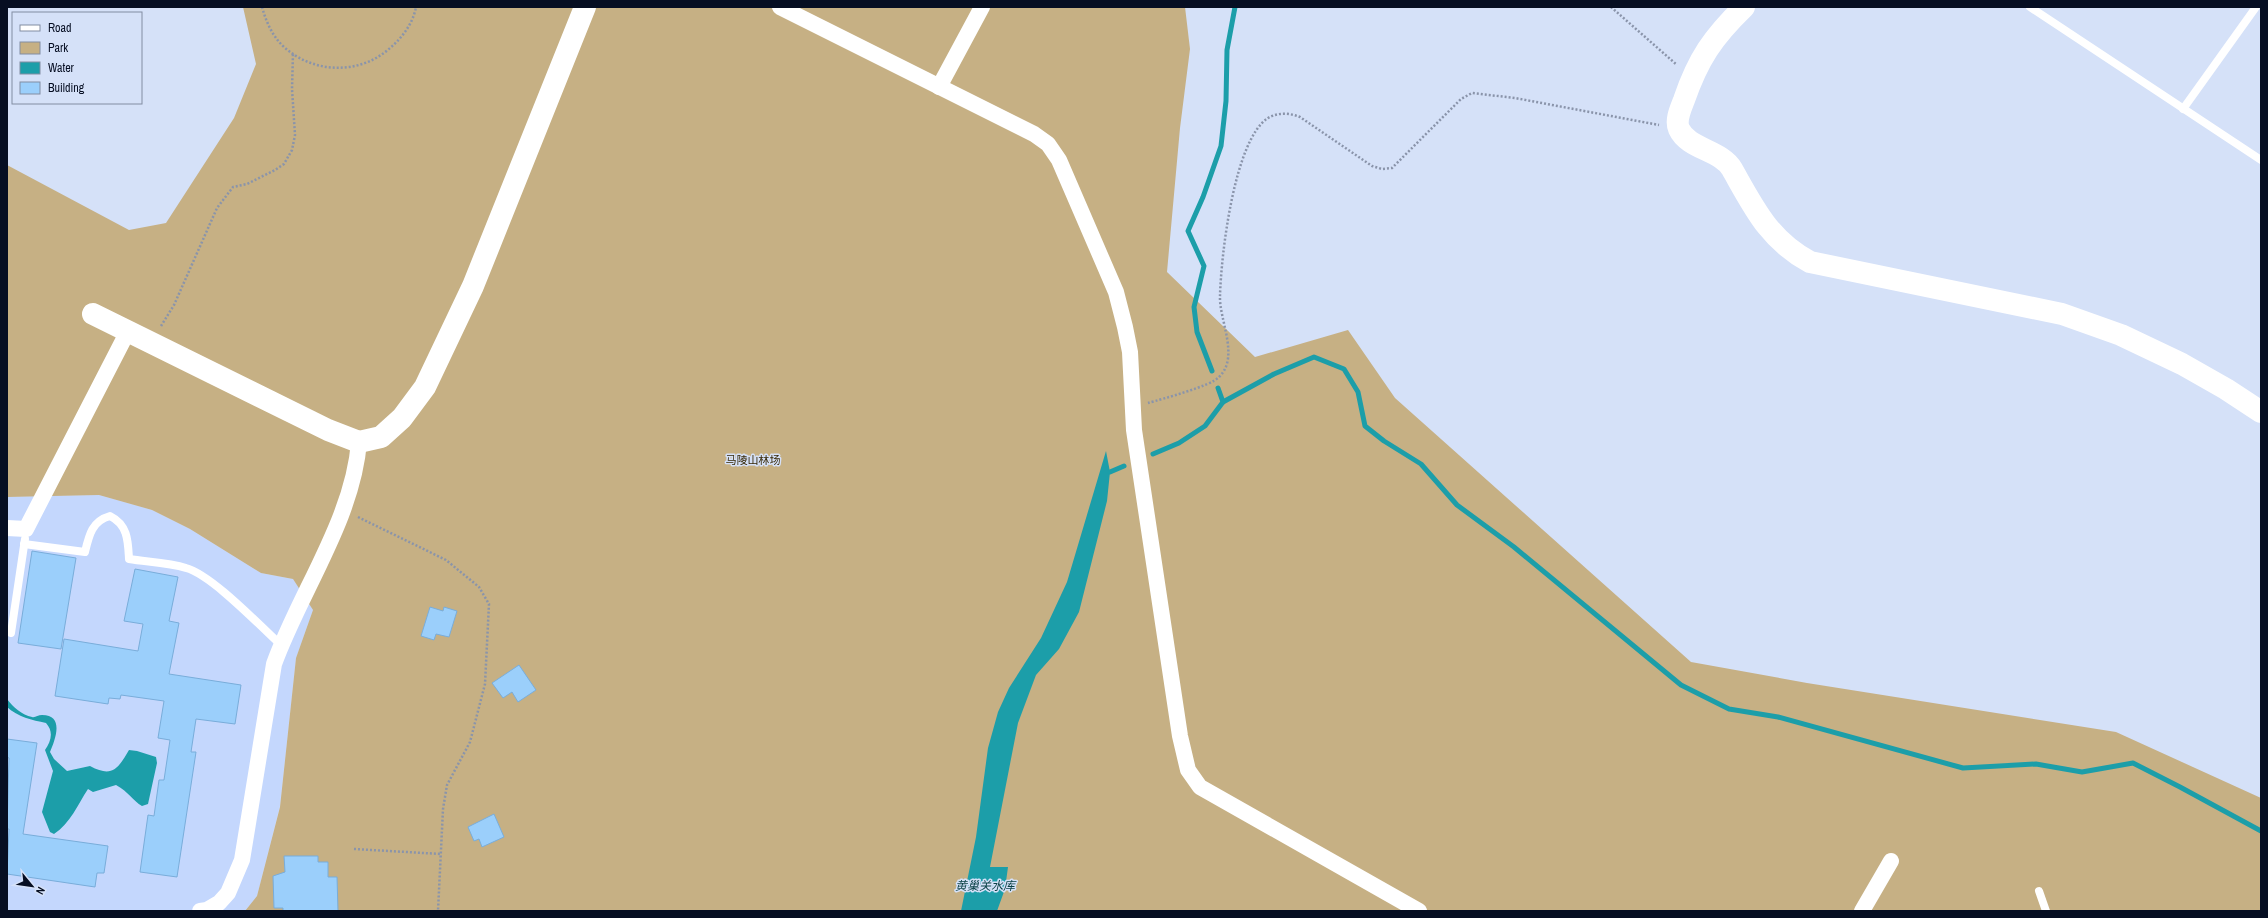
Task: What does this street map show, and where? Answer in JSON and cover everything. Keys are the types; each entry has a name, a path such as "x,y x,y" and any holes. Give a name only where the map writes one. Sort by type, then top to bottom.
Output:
{"street":[{"path":"93,314 328,430 359,442 380,437 402,418 425,386 473,286 585,7"},
{"path":"780,7 1034,134 1048,144 1059,160 1116,292 1130,352 1134,430 1178,728 1188,770 1200,787 1419,911"},
{"path":"939,87 982,7"},
{"path":"1744,7 1722,29 1708,46 1692,76 1678,115 1679,129 1690,140 1712,153 1731,167 1764,224 1790,251 1810,262 2062,314 2121,335 2182,364 2226,389 2261,412"},
{"path":"7,528 25,536 134,334"},
{"path":"200,911 207,910 219,903 228,893 242,860 274,664 281,645 343,510 357,468 359,442"},
{"path":"1862,911 1891,861"}],"lane":[{"path":"2030,7 2261,160"},
{"path":"2183,109 2256,7"},
{"path":"11,633 25,536 85,552 94,525 101,519 110,516 119,520 125,530 128,559 186,568 198,573 213,583 281,645"},
{"path":"2039,891 2046,911"}],"path":[{"path":"262,7 268,25 283,46 305,61 331,68 357,66 382,56 401,38 414,15 416,7"},
{"path":"1611,7 1649,42 1692,76"},
{"path":"134,334 163,325 217,208 225,196 234,187 247,184 284,164 292,150 295,135 292,89 293,53"},
{"path":"1132,408 1180,394 1219,378 1229,360 1220,297 1229,218 1236,177 1248,145 1259,128 1268,118 1288,113 1300,117 1372,166 1382,169 1392,168 1461,99 1472,93 1515,98 1679,129"},
{"path":"343,510 446,560 479,587 489,604 490,620 485,684 470,742 447,785 438,911"},
{"path":"354,849 441,854"}],"shaded area":[{"path":"99,495 152,510 190,529 261,573 293,579 313,610 296,658 280,806 257,896 245,911 7,911 7,497"}],"green space":[{"name":"马陵山林场","path":"243,7 1185,7 1190,49 1180,128 1167,272 1255,357 1348,330 1395,398 1691,662 1807,683 2116,732 2261,798 2261,911 245,911 257,896 280,807 296,658 313,610 293,579 261,573 190,529 152,510 99,495 7,497 7,165 129,230 166,223 234,118 256,64"}],"water":[{"name":"黄巢关水库","path":"1106,451 1110,472 1107,501 1079,612 1059,649 1036,675 1018,723 990,867 1008,867 1005,889 997,911 961,911 976,837 988,748 998,712 1009,688 1041,638 1067,582"},
{"path":"7,699 21,713 28,716 33,717 42,715 49,716 54,719 56,724 56,735 50,752 54,759 67,771 90,766 104,771 114,770 118,767 129,750 156,757 157,763 148,804 142,806 116,785 93,792 88,789 65,825 54,834 50,832 42,812 53,771 45,750 49,743 51,733 46,723 25,718 7,707"}],"building":[{"path":"32,551 76,558 61,649 18,643"},
{"path":"135,569 178,577 169,621 179,623 169,674 241,685 235,724 196,719 191,752 196,752 177,877 140,872 148,815 154,816 159,780 164,780 170,740 158,738 164,701 121,695 120,699 109,698 108,704 55,696 64,639 138,651 143,624 124,621"},
{"path":"430,607 443,611 444,607 457,611 449,637 436,634 434,640 421,636"},
{"path":"519,665 536,690 518,702 512,692 503,698 492,683"},
{"path":"7,739 37,743 23,834 108,846 104,873 97,873 95,887 7,874 9,829 7,829 9,758 7,757"},
{"path":"494,814 504,837 482,847 479,839 474,841 468,827"},
{"path":"284,856 318,856 318,862 328,862 328,877 337,877 338,911 283,911 283,908 274,908 273,876 285,872"}],"waterway":[{"path":"1212,371 1197,332 1194,307 1204,266 1188,231 1203,197 1221,146 1226,101 1227,50 1235,7"},
{"path":"1223,402 1274,374 1314,357 1344,369 1358,392 1365,426 1384,441 1421,464 1457,505 1514,547 1681,685 1729,709 1778,717 1963,768 2036,764 2082,772 2133,763 2261,831"},
{"path":"1153,454 1179,443 1205,426 1223,402 1218,388"},
{"path":"1110,472 1124,466"}]}
